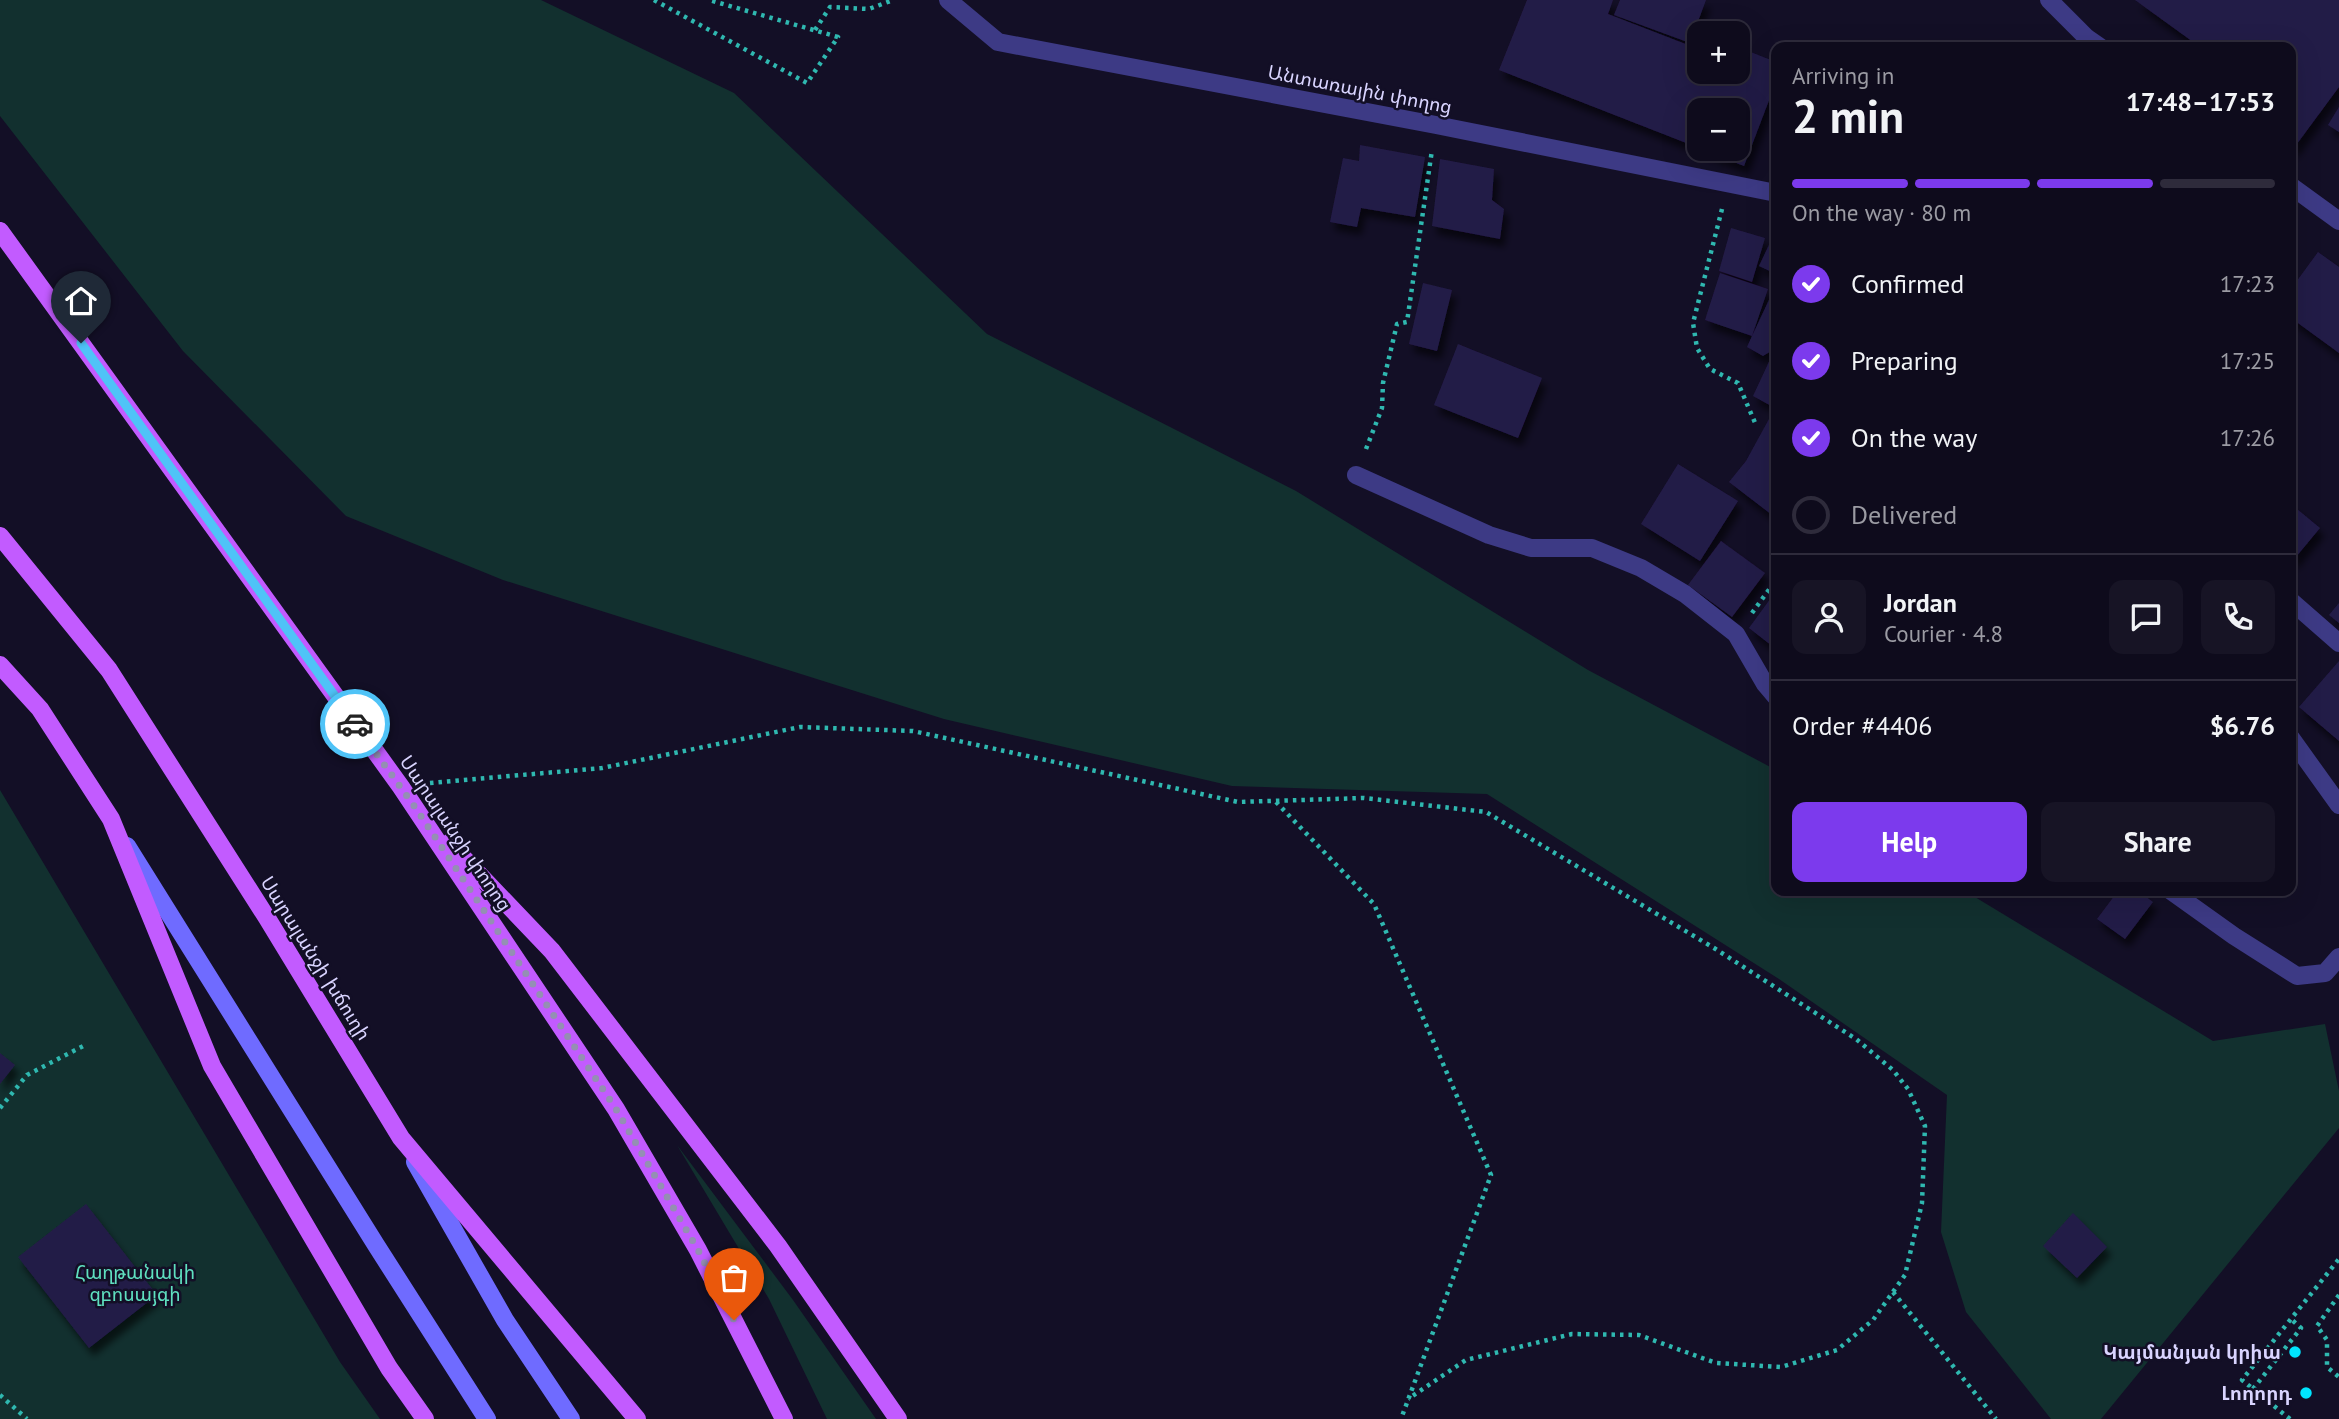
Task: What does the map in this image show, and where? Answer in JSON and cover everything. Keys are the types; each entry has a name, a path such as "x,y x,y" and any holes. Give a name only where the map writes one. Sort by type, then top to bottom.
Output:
{"main road":[{"name":"Սարալանջի փողոց","path":"0,231 401,787 616,1109 698,1250 784,1419"},
{"name":"Սարալանջի խճուղի","path":"0,536 109,670 267,918 401,1138 505,1320 571,1419"},
{"path":"0,665 40,709 368,1234 487,1419"},
{"path":"417,810 552,951 778,1246 898,1419"},
{"path":"111,819 212,1066 389,1368 425,1419"},
{"path":"401,1138 637,1419"}],"street":[{"name":"Անտառային փողոց","path":"948,0 998,42 1771,192"},
{"path":"2049,0 2093,42"},
{"path":"2296,190 2339,221"},
{"path":"1356,475 1489,535 1531,548 1592,548 1641,568 1685,594 1736,634 1771,691"},
{"path":"2296,605 2339,643"},
{"path":"2296,745 2339,805"},
{"path":"2178,896 2297,976 2325,973 2339,957"}],"path":[{"path":"654,0 807,83 838,37 709,0"},
{"path":"815,30 830,7 869,9 893,0"},
{"path":"1356,475 1382,408 1383,383 1397,324 1407,322 1436,125"},
{"path":"1716,232 1693,323 1698,348 1710,369 1738,383 1756,425"},
{"path":"1736,634 1771,587"},
{"path":"401,787 603,768 800,727 914,731 1238,802 1364,798 1486,812 1714,948 1856,1039 1893,1070 1908,1089 1925,1126 1922,1203 1905,1275 1872,1320 1837,1350 1781,1367 1716,1363 1639,1335 1572,1334 1466,1360 1408,1399"},
{"path":"1275,801 1374,904 1491,1175 1401,1419"},
{"path":"0,1108 27,1075 87,1044"},
{"path":"2290,1419 2242,1380 2339,1259"},
{"path":"1893,1292 1996,1419"},
{"path":"2338,1300 2317,1326 2327,1340 2327,1367 2339,1377"},
{"path":"2253,1389 2301,1328 2291,1320"},
{"path":"0,1395 27,1419"}],"green space":[{"path":"0,0 541,0 734,93 987,334 1296,491 1588,670 1771,767 1771,896 1973,896 2213,1041 2325,1024 2339,1091 2339,1128 2101,1419 2051,1419 1966,1312 1941,1232 1947,1095 1779,979 1487,794 1232,786 944,719 503,580 346,516 183,351 0,116"},
{"name":"Հաղթանակի զբոսայգի","path":"0,790 340,1362 380,1419 0,1419"},
{"path":"677,1145 793,1300 876,1419 827,1419 769,1299"}],"building":[{"path":"1527,0 1613,0 1608,14 1687,45 1687,84 1750,84 1750,52 1771,60 1771,95 1750,150 1750,98 1687,98 1687,143 1499,70"},
{"path":"1620,0 1706,0 1698,21 1687,21 1687,42 1614,15"},
{"path":"2135,0 2339,0 2339,87 2296,145 2296,42 2193,42"},
{"path":"2339,107 2339,132 2328,125"},
{"path":"1360,145 1425,157 1415,217 1361,208 1357,227 1330,222 1343,158 1359,161"},
{"path":"1440,159 1494,169 1492,200 1504,209 1500,239 1432,226"},
{"path":"1731,161 1746,161 1744,166"},
{"path":"1731,228 1765,238 1752,282 1719,271"},
{"path":"1771,241 1771,272 1759,266"},
{"path":"2318,252 2339,267 2339,353 2296,322 2296,282"},
{"path":"1720,273 1768,289 1752,336 1705,320"},
{"path":"1423,283 1452,290 1437,351 1409,344"},
{"path":"1771,296 1771,351 1763,356 1747,347"},
{"path":"1458,344 1542,378 1518,438 1434,405"},
{"path":"1771,357 1771,406 1753,396"},
{"path":"1771,415 1771,514 1729,482 1746,461"},
{"path":"1678,464 1738,501 1700,561 1641,524"},
{"path":"2296,508 2320,528 2296,557"},
{"path":"1721,541 1765,573 1732,617 1688,585"},
{"path":"1771,598 1771,645 1749,628"},
{"path":"2339,603 2339,623 2329,615"},
{"path":"2339,661 2339,741 2299,707"},
{"path":"2114,896 2145,896 2153,902 2125,939 2097,919"},
{"path":"0,1053 15,1065 0,1084"},
{"path":"86,1204 157,1295 89,1348 18,1257"},
{"path":"2073,1213 2107,1247 2077,1278 2043,1246"}],"way so far":[{"path":"355,724 417,810 616,1109 698,1250 734,1320"}],"place":[{"name":"Կայմանյան կրիա","path":"2295,1352"},
{"name":"Լողորդ","path":"2306,1393"}],"route":[{"path":"81,343 355,724"}]}
